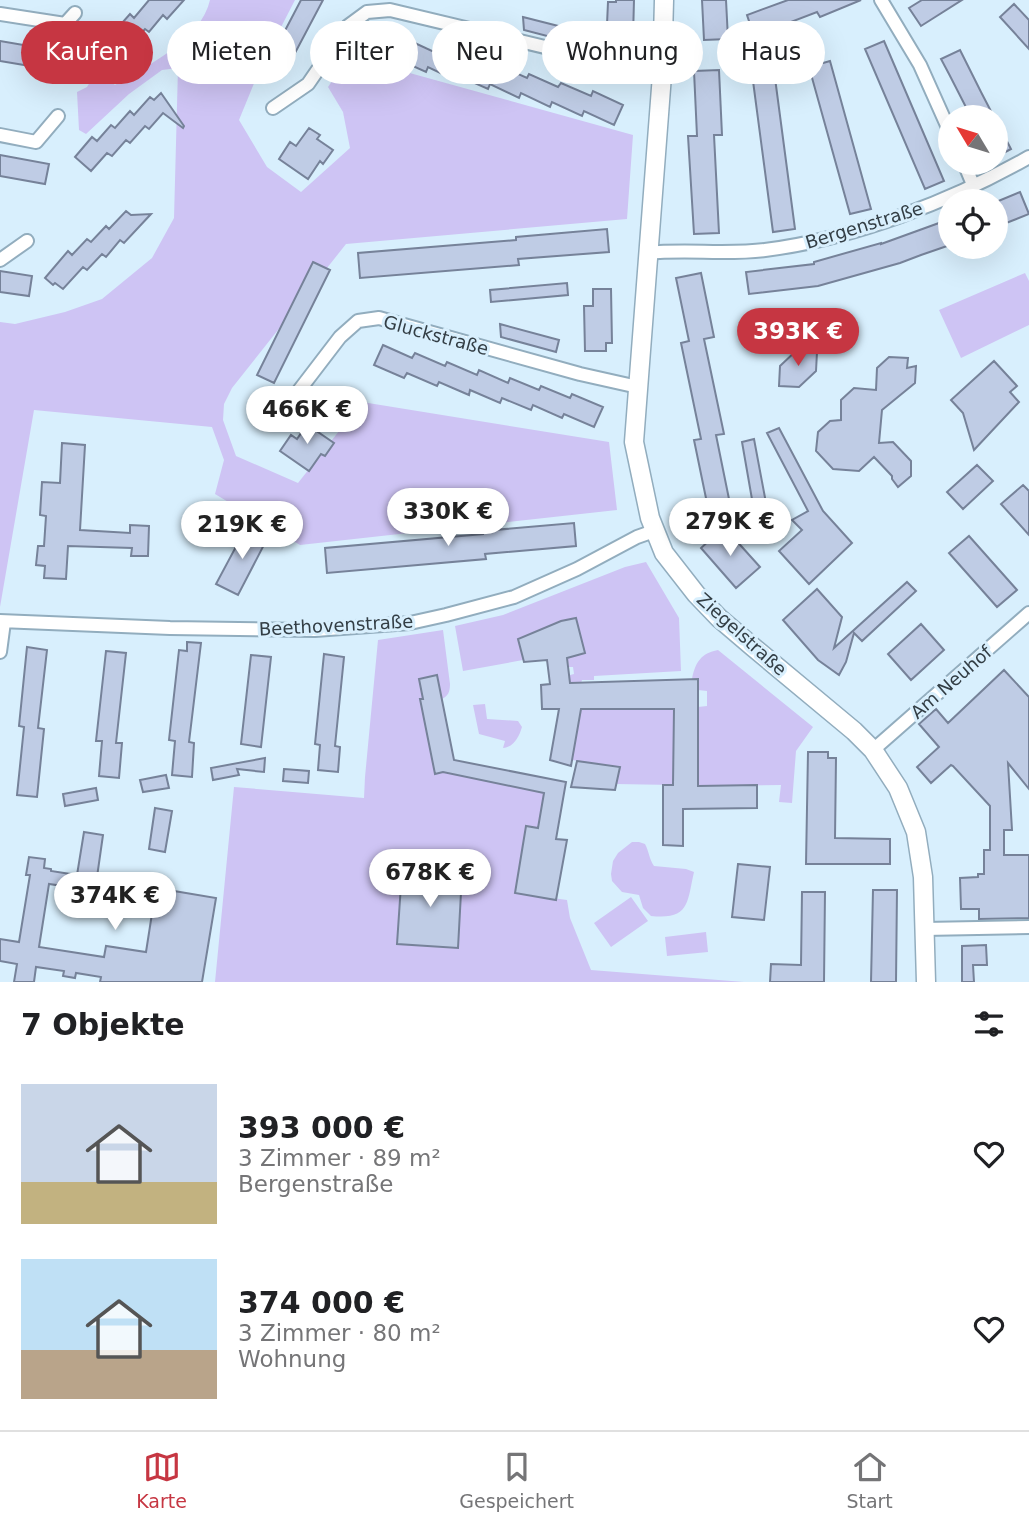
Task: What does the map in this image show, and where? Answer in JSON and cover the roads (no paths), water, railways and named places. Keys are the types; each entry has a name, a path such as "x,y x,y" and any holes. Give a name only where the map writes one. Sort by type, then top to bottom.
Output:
{"main road":[{"name":"Ziegelstraße","path":"663,21 664,0"},
{"name":"Ziegelstraße","path":"661,84 634,442 654,531 669,561 696,594 719,618 854,731 873,750 898,788 916,832 923,877 926,982"}],"street":[{"path":"885,1 920,65 938,105"},
{"path":"273,108 308,84 348,26 367,12 390,10 542,46"},
{"path":"0,14 65,24 75,13"},
{"path":"0,135 36,142 58,116"},
{"name":"Bergenstraße","path":"648,253 763,251 834,238 974,187 1029,157"},
{"path":"969,175 974,187"},
{"path":"0,260 27,241"},
{"name":"Gluckstraße","path":"269,411 291,401 340,337 358,321 379,318 580,374 638,387"},
{"name":"Beethovenstraße","path":"2,621 291,630 410,622 514,597 654,531"},
{"name":"Am Neuhof","path":"873,750 1029,612"},
{"path":"0,652 2,621"},
{"path":"924,929 1029,927"}]}
